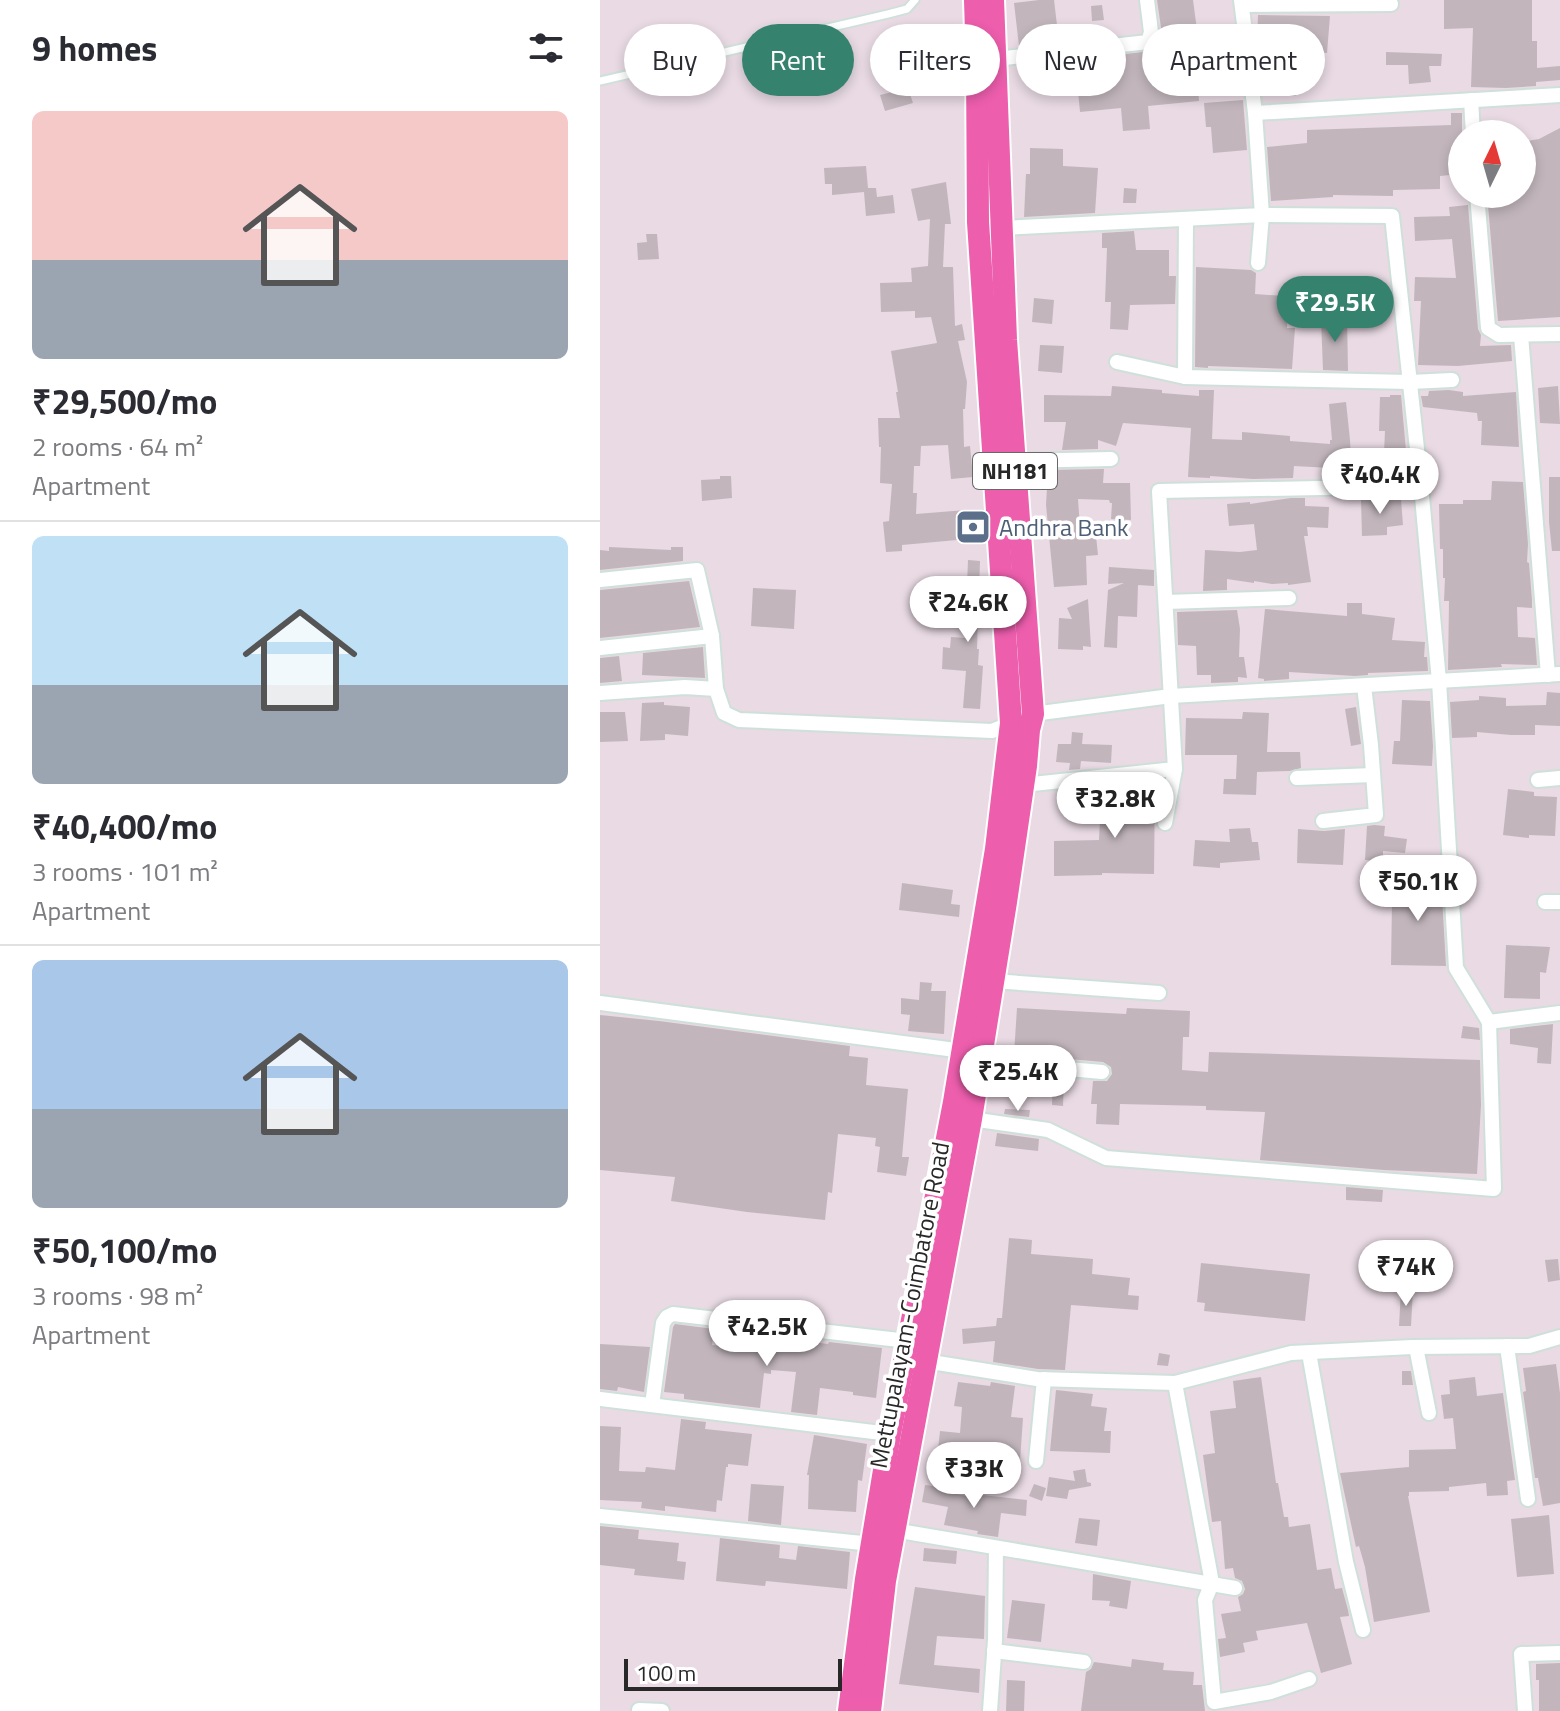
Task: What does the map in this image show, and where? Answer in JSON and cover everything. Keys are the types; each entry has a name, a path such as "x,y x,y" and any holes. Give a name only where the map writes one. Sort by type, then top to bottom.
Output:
{"highway":[{"name":"NH181","path":"883,1538 890,1434 972,1056 1011,723 978,222 975,0"},
{"name":"Mettupalayam-Coimbatore Road","path":"993,0 994,24"},
{"name":"Mettupalayam-Coimbatore Road","path":"870,1711 875,1580 925,1361 971,1119 972,1056 993,981 1033,714 1014,461 997,96"},
{"name":"NH181","path":"849,1711 875,1580"}],"street":[{"path":"1000,59 1148,42 1151,32 1147,0"},
{"path":"1258,263 1262,215 1255,113 1242,3 1391,4"},
{"path":"1255,113 1560,95"},
{"path":"1471,100 1472,120"},
{"path":"1478,208 1488,328 1499,335 1560,334"},
{"path":"971,1119 1048,1130 1106,1158 1494,1189 1489,1022 1456,968 1439,681 1392,216 1262,215 1001,228"},
{"path":"1185,377 1186,219"},
{"path":"600,580 697,570 712,636 716,689 724,713 739,720 992,731 1033,714 1171,696 1554,674 1521,335"},
{"path":"1117,362 1185,377 1410,382 1452,380"},
{"path":"1014,461 1111,459"},
{"path":"1165,823 1175,769 1159,491 1421,486"},
{"path":"1166,602 1289,598"},
{"path":"600,648 712,636"},
{"path":"1323,821 1376,815 1364,686"},
{"path":"600,693 685,687 716,689"},
{"path":"1023,785 1175,769"},
{"path":"1297,778 1373,775"},
{"path":"1538,780 1560,778"},
{"path":"993,981 1159,993"},
{"path":"600,1003 1102,1072"},
{"path":"1489,1022 1560,1013"},
{"path":"652,1405 663,1323 673,1314 908,1341"},
{"path":"925,1361 1044,1379 1175,1383 1291,1353 1529,1346 1560,1337"},
{"path":"1507,1346 1528,1499"},
{"path":"1416,1347 1429,1413"},
{"path":"1309,1353 1341,1535 1363,1630"},
{"path":"1036,1461 1044,1379"},
{"path":"1175,1383 1212,1583 1205,1600 1212,1707 1309,1679"},
{"path":"600,1399 890,1434"},
{"path":"600,1516 996,1548 1235,1588"},
{"path":"990,1711 996,1548"},
{"path":"994,1651 1084,1662"},
{"path":"1525,1711 1521,1654 1560,1653"},
{"path":"639,1710 662,1711"}],"lane":[{"path":"600,81 888,14 907,9 915,0"}],"building":[{"path":"1054,0 1057,24 1016,24 1014,3"},
{"path":"1157,0 1193,0 1196,24 1160,24"},
{"path":"1444,0 1532,0 1532,41 1537,41 1537,68 1560,66 1560,80 1536,82 1536,86 1471,87 1473,28 1444,29"},
{"path":"1102,5 1104,20 1092,21 1091,6"},
{"path":"1258,15 1330,16 1327,53 1325,24 1258,24"},
{"path":"1142,52 1142,96 1199,96 1199,101 1148,106 1150,129 1123,131 1121,108 1080,112 1078,96 1126,96 1126,54"},
{"path":"1386,52 1442,54 1441,66 1429,66 1431,82 1409,84 1408,65 1386,65"},
{"path":"880,96 911,96 913,103 885,111"},
{"path":"1243,100 1247,150 1213,153 1211,127 1206,127 1204,103"},
{"path":"1451,113 1462,113 1462,120 1451,120"},
{"path":"1448,125 1448,175 1440,176 1440,189 1393,190 1393,196 1333,195 1271,201 1267,147 1307,143 1307,130"},
{"path":"1560,128 1560,317 1498,321 1488,208 1536,208 1536,140"},
{"path":"1030,148 1063,149 1063,166 1098,168 1095,213 1024,217"},
{"path":"866,166 868,188 876,188 877,197 893,195 895,213 866,216 864,192 832,195 832,184 825,184 824,168"},
{"path":"946,182 951,224 945,224 943,267 953,267 955,326 962,324 965,340 958,341 967,382 963,409 964,447 970,446 973,477 951,479 948,445 921,446 920,466 914,466 913,493 917,493 916,514 966,510 968,539 902,545 902,551 886,552 883,522 889,521 892,484 880,483 878,418 900,418 891,351 937,343 931,317 915,318 915,311 881,312 880,283 912,282 911,268 928,266 930,219 918,221 911,189"},
{"path":"1124,188 1137,189 1136,203 1123,203"},
{"path":"1449,208 1468,208 1480,346 1511,345 1512,361 1458,366 1418,365 1421,301 1414,301 1415,277 1456,278 1452,239 1415,241 1414,217 1450,216"},
{"path":"1134,231 1136,250 1169,250 1169,276 1176,276 1175,304 1130,305 1128,330 1110,329 1111,302 1105,302 1107,248 1102,248 1102,233"},
{"path":"646,234 657,234 659,259 638,260 637,243 647,242"},
{"path":"1196,267 1251,270 1256,273 1255,294 1284,296 1283,310 1288,310 1287,328 1295,328 1292,369 1195,367"},
{"path":"1034,298 1054,300 1052,324 1032,322"},
{"path":"1347,318 1348,371 1323,370 1321,319"},
{"path":"1040,345 1064,346 1062,373 1038,371"},
{"path":"1112,386 1199,396 1199,390 1214,390 1212,439 1242,440 1242,432 1290,436 1290,441 1330,444 1329,404 1346,402 1351,462 1358,462 1358,477 1331,478 1331,468 1294,466 1293,478 1188,477 1191,428 1123,423 1116,446 1098,440 1098,449 1062,450 1066,422 1044,422 1044,395 1111,396"},
{"path":"1558,386 1560,424 1540,423 1538,388"},
{"path":"1429,391 1463,392 1463,396 1516,392 1519,447 1481,445 1482,421 1478,421 1477,413 1423,407 1421,396 1428,396"},
{"path":"1401,395 1410,476 1383,475 1385,431 1379,431 1380,397"},
{"path":"1104,469 1103,483 1130,483 1131,520 1111,519 1112,503 1109,500 1078,499 1080,527 1095,526 1098,555 1086,556 1087,585 1054,587 1046,505 1048,470"},
{"path":"720,476 731,476 732,498 702,501 701,480 720,479"},
{"path":"1549,477 1560,477 1560,551 1552,551"},
{"path":"1492,481 1523,482 1532,608 1517,607 1518,637 1535,638 1537,665 1501,664 1502,667 1448,670 1449,601 1444,601 1439,504 1491,500"},
{"path":"1305,498 1305,506 1329,507 1328,528 1307,527 1308,536 1304,536 1311,582 1288,585 1227,579 1227,590 1203,591 1205,550 1257,550 1254,524 1229,526 1227,504"},
{"path":"1361,499 1401,499 1403,525 1387,527 1387,535 1362,536"},
{"path":"609,547 671,550 671,547 683,547 683,561 600,570 600,550 609,551"},
{"path":"968,560 980,561 977,649 978,665 983,666 980,709 963,708 966,671 942,669 943,647 950,648 951,637 965,638"},
{"path":"1109,567 1154,570 1154,586 1138,585 1137,617 1118,616 1117,648 1104,647 1108,590 1124,583 1108,584"},
{"path":"689,581 700,627 600,638 600,590"},
{"path":"753,588 796,590 794,629 751,626"},
{"path":"1088,599 1091,647 1083,646 1083,650 1058,649 1059,618 1072,619 1067,608"},
{"path":"1347,603 1362,603 1362,614 1395,618 1392,640 1425,642 1424,657 1427,657 1428,671 1355,676 1289,672 1289,679 1264,681 1258,678 1265,609 1347,616"},
{"path":"1237,610 1239,657 1244,657 1247,678 1238,677 1238,682 1211,683 1211,675 1197,675 1196,646 1178,645 1177,612"},
{"path":"703,647 705,678 642,675 643,653"},
{"path":"619,656 622,681 600,683 600,658"},
{"path":"1547,692 1560,693 1560,726 1535,725 1535,735 1477,732 1477,737 1452,738 1450,702 1479,700 1479,696 1506,698 1506,706 1546,705"},
{"path":"1402,700 1430,701 1432,766 1392,764 1394,741 1400,741"},
{"path":"664,702 664,705 690,707 688,736 665,734 665,740 640,741 642,703"},
{"path":"1356,707 1361,744 1351,746 1345,709"},
{"path":"600,712 625,712 628,741 600,742"},
{"path":"1243,712 1269,713 1267,752 1300,752 1301,768 1257,772 1256,795 1223,794 1224,779 1236,779 1237,755 1185,755 1186,718 1242,719"},
{"path":"1072,732 1083,733 1082,744 1112,745 1111,763 1081,761 1080,769 1069,770 1070,763 1056,762 1058,744 1071,744"},
{"path":"1155,781 1154,874 1054,876 1054,841 1099,840 1100,820 1123,821 1123,784"},
{"path":"1508,789 1534,792 1534,796 1557,797 1555,836 1529,835 1529,838 1503,835"},
{"path":"1367,826 1385,826 1384,836 1407,839 1405,853 1383,851 1383,861 1365,860"},
{"path":"1250,828 1252,842 1258,842 1260,860 1220,863 1220,868 1193,866 1195,840 1230,842 1229,829"},
{"path":"1298,829 1345,829 1343,865 1297,863"},
{"path":"1394,877 1441,879 1446,966 1391,965"},
{"path":"902,883 953,890 951,904 960,905 959,917 899,910"},
{"path":"1506,945 1550,947 1546,973 1540,972 1540,999 1504,998"},
{"path":"920,982 932,983 931,991 946,991 944,1034 908,1031 910,1015 901,1014 901,998 919,1000"},
{"path":"1017,1008 1126,1014 1127,1008 1190,1011 1189,1037 1183,1037 1182,1070 1208,1072 1209,1052 1480,1060 1477,1174 1260,1160 1265,1112 1206,1110 1206,1106 1120,1104 1119,1125 1096,1124 1097,1104 1091,1104 1093,1081 1107,1081 1112,1074 1111,1067 1103,1062 1014,1054"},
{"path":"600,1015 850,1046 849,1056 868,1058 866,1085 908,1089 902,1157 909,1157 906,1176 877,1172 880,1147 875,1146 876,1138 838,1134 832,1193 828,1192 825,1220 671,1201 675,1177 600,1170"},
{"path":"1553,1024 1551,1064 1537,1063 1538,1048 1510,1044 1510,1029"},
{"path":"1463,1026 1479,1028 1480,1040 1461,1038"},
{"path":"1053,1078 1064,1079 1063,1106 1052,1105"},
{"path":"1005,1109 1030,1110 1029,1117 1004,1114"},
{"path":"997,1133 1039,1139 1038,1151 995,1146"},
{"path":"1346,1187 1383,1190 1382,1202 1346,1200"},
{"path":"1009,1238 1032,1240 1031,1254 1093,1259 1092,1274 1130,1278 1128,1295 1139,1296 1138,1310 1071,1305 1065,1370 993,1362 995,1341 963,1344 962,1329 996,1326 997,1318 1002,1318"},
{"path":"1558,1259 1560,1280 1548,1282 1545,1260"},
{"path":"1201,1263 1310,1274 1305,1321 1204,1311 1205,1303 1197,1302"},
{"path":"1401,1289 1413,1289 1411,1326 1399,1326"},
{"path":"675,1324 714,1329 712,1345 746,1349 748,1333 882,1348 876,1398 820,1388 817,1415 791,1412 796,1372 771,1370 771,1374 764,1373 760,1408 684,1399 684,1394 664,1392"},
{"path":"600,1344 650,1347 644,1392 618,1387 617,1391 600,1389"},
{"path":"1159,1353 1170,1355 1168,1366 1157,1365"},
{"path":"1556,1364 1560,1393 1560,1503 1543,1506 1538,1478 1535,1478 1523,1392 1526,1391 1523,1368"},
{"path":"1402,1371 1411,1371 1413,1385 1402,1385"},
{"path":"1261,1377 1284,1517 1288,1517 1289,1527 1310,1524 1317,1570 1331,1568 1335,1589 1342,1588 1348,1610 1349,1616 1340,1617 1352,1664 1321,1673 1307,1623 1256,1631 1258,1640 1243,1643 1245,1652 1220,1657 1218,1639 1226,1638 1221,1614 1241,1611 1238,1597 1245,1589 1242,1581 1235,1578 1233,1568 1225,1569 1221,1521 1212,1522 1203,1455 1215,1453 1210,1411 1236,1408 1233,1381"},
{"path":"1475,1377 1477,1396 1503,1393 1515,1480 1507,1481 1508,1495 1487,1496 1486,1483 1449,1487 1449,1491 1409,1492 1430,1612 1374,1622 1365,1567 1359,1546 1356,1547 1340,1473 1409,1467 1409,1450 1456,1449 1453,1418 1444,1419 1441,1395 1450,1394 1449,1380"},
{"path":"958,1382 1015,1386 1011,1417 1023,1418 1020,1461 954,1457 954,1461 937,1459 940,1431 960,1433 962,1407 954,1406"},
{"path":"1056,1390 1093,1394 1091,1406 1107,1408 1104,1431 1111,1431 1110,1453 1050,1451"},
{"path":"681,1419 706,1422 705,1429 752,1434 748,1466 728,1464 726,1467 722,1501 717,1500 716,1512 665,1506 665,1511 641,1508 642,1502 600,1500 600,1426 621,1427 619,1471 645,1472 646,1467 675,1470"},
{"path":"814,1435 867,1444 862,1481 858,1480 856,1512 808,1509 807,1475"},
{"path":"1085,1469 1087,1482 1091,1486 1069,1490 1067,1499 1046,1496 1049,1477 1075,1481 1073,1471"},
{"path":"751,1484 784,1486 781,1525 748,1521"},
{"path":"1034,1484 1046,1488 1042,1501 1029,1496"},
{"path":"925,1485 947,1488 947,1492 981,1499 982,1495 1027,1500 1026,1516 1001,1513 998,1537 944,1525 948,1507 922,1502"},
{"path":"1549,1515 1554,1574 1517,1577 1511,1519"},
{"path":"1079,1518 1100,1520 1097,1546 1075,1543"},
{"path":"600,1526 639,1530 638,1539 679,1543 677,1561 686,1562 684,1580 634,1575 635,1569 600,1565"},
{"path":"720,1538 780,1545 779,1558 796,1560 798,1546 850,1552 847,1589 766,1581 765,1586 716,1581"},
{"path":"924,1548 957,1551 956,1564 923,1561"},
{"path":"1093,1574 1131,1581 1127,1609 1109,1606 1110,1601 1092,1600"},
{"path":"915,1587 985,1596 984,1639 937,1636 934,1665 980,1669 979,1693 899,1684"},
{"path":"1012,1600 1045,1604 1041,1642 1007,1638"},
{"path":"1132,1659 1164,1663 1163,1670 1194,1672 1193,1685 1202,1685 1205,1711 1081,1711 1086,1672 1094,1662 1131,1667"},
{"path":"1560,1663 1560,1711 1539,1711 1536,1664"},
{"path":"1007,1680 1025,1681 1024,1711 1006,1711"}],"place":[{"name":"Andhra Bank","path":"973,527"}]}
